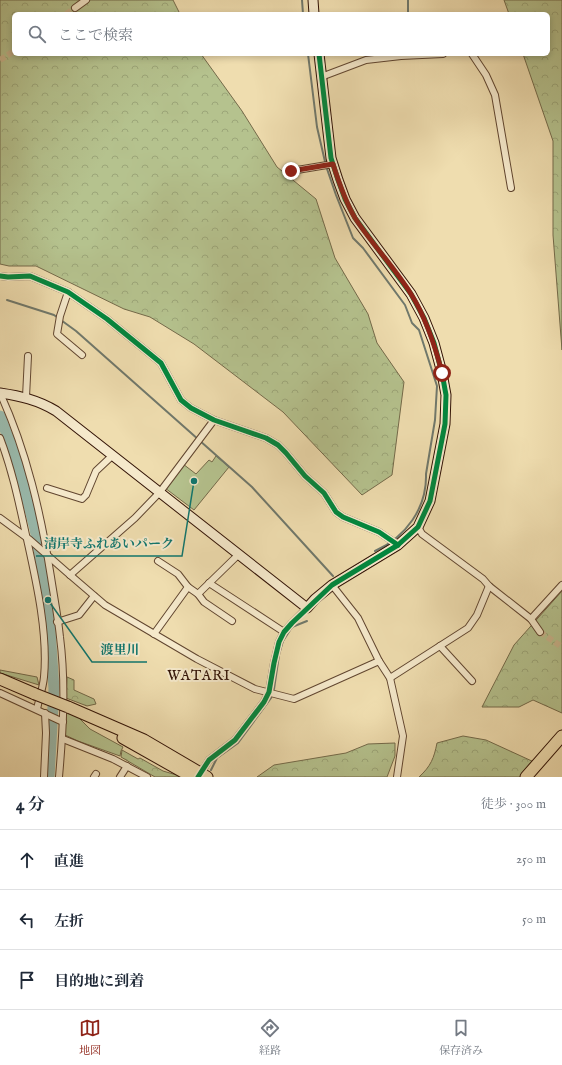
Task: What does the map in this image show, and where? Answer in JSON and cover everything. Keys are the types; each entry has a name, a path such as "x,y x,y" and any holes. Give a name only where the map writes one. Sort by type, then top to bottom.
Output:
{"highway":[{"path":"0,680 68,707 144,740 205,772"},
{"path":"82,713 192,777"},
{"path":"550,748 562,729"},
{"path":"526,777 562,736"},
{"path":"535,777 562,746"}],"street":[{"path":"76,8 86,0"},
{"path":"313,0 314,12"},
{"path":"205,772 209,760 235,740 272,693 274,663 279,642 284,632 315,599 332,585 418,526 430,501 445,424 446,396 442,373 434,343 424,318 411,294 355,218 330,165 319,56"},
{"path":"321,77 366,60 401,56"},
{"path":"473,56 486,75 495,95 511,188"},
{"path":"291,171 330,165"},
{"path":"0,276 30,276 68,292 107,319 161,363 181,400 191,408 214,420 266,438 278,445 305,476 324,493 330,504 339,514 379,532 395,542"},
{"path":"68,292 57,334 82,355"},
{"path":"26,397 28,356"},
{"path":"0,393 26,397 46,404 56,411 307,608"},
{"path":"0,393 11,417 35,493 48,555 60,638 63,679 62,739 59,777"},
{"path":"70,576 135,518 160,492 214,420"},
{"path":"0,438 29,538 39,593 45,651 44,679 37,710"},
{"path":"47,488 82,499 86,495 96,471 113,455"},
{"path":"0,518 29,538 70,576 105,605 154,634 255,689 294,699 379,661"},
{"path":"418,526 422,534 483,579 489,586 531,619 540,632"},
{"path":"198,594 238,555"},
{"path":"158,561 178,574 188,587 198,594 204,602 232,621"},
{"path":"209,583 284,632"},
{"path":"332,585 358,618 379,661 390,678 403,736 397,777"},
{"path":"531,619 562,585"},
{"path":"390,678 468,628 477,615 489,586"},
{"path":"154,634 188,587"},
{"path":"58,622 79,615 94,596"},
{"path":"440,646 472,681"},
{"path":"0,693 62,722"},
{"path":"44,777 46,733 45,713"},
{"path":"62,739 113,759 144,776"},
{"path":"120,777 127,766"}],"green space":[{"path":"0,0 173,0 179,12 12,12 12,56 202,56 242,111 277,167 316,199 335,258 368,314 377,343 404,382 392,475 362,495 283,412 194,344 150,317 124,309 36,266 9,266 0,264"},
{"path":"504,0 562,0 562,350 553,235 553,141 524,56 550,56 550,12 508,12"},
{"path":"216,456 229,467 194,510 165,488 183,464 196,474 209,460 212,462"},
{"path":"562,591 562,713 533,700 519,707 482,707 514,645"},
{"path":"0,670 37,677 39,685 0,673"},
{"path":"67,677 74,680 74,690 94,699 96,704 87,706 66,698"},
{"path":"66,711 76,715 90,729 123,747 120,756 65,735"},
{"path":"463,736 486,740 534,762 523,777 419,777 431,762 437,743"},
{"path":"395,743 395,756 387,777 257,777 274,765 346,753 368,744"},
{"path":"122,750 163,771 180,777 155,777 121,757"}],"waterway":[{"path":"302,0 303,12"},
{"path":"408,0 408,12"},
{"path":"308,56 317,127 326,166 336,195 353,238 363,248 405,305 412,323 419,330 437,386 435,420 423,498 418,510 405,529 396,538 375,551"},
{"path":"7,300 54,315 76,331 252,487 333,576"},
{"path":"0,416 18,464 35,529 48,600 54,689 49,777"},
{"path":"280,651 283,641 292,627 307,621"},
{"path":"211,770 217,758 238,743 271,698 274,689 279,655"}],"tunnel":[{"path":"69,12 75,8"},
{"path":"0,60 12,52"},
{"path":"540,632 562,647"}],"cycle path":[{"path":"198,777 209,760 235,740 264,702 269,692 279,642 284,632 332,585 398,545 418,527 430,501 445,424 446,395 442,373 434,343 424,318 411,294 355,218 345,199 338,180 331,158 319,56"},
{"path":"0,276 30,276 68,292 107,319 161,363 181,400 191,408 214,420 266,438 278,445 305,476 324,493 336,512 343,517 379,532 398,545"}],"place":[{"name":"清岸寺ふれあいパーク","path":"194,481"},
{"name":"渡里川","path":"48,600"}],"district":[{"name":"WATARI","path":"199,676"}],"route":[{"path":"291,171 333,164 345,199 355,218 411,294 424,318 434,343 442,373"}]}
